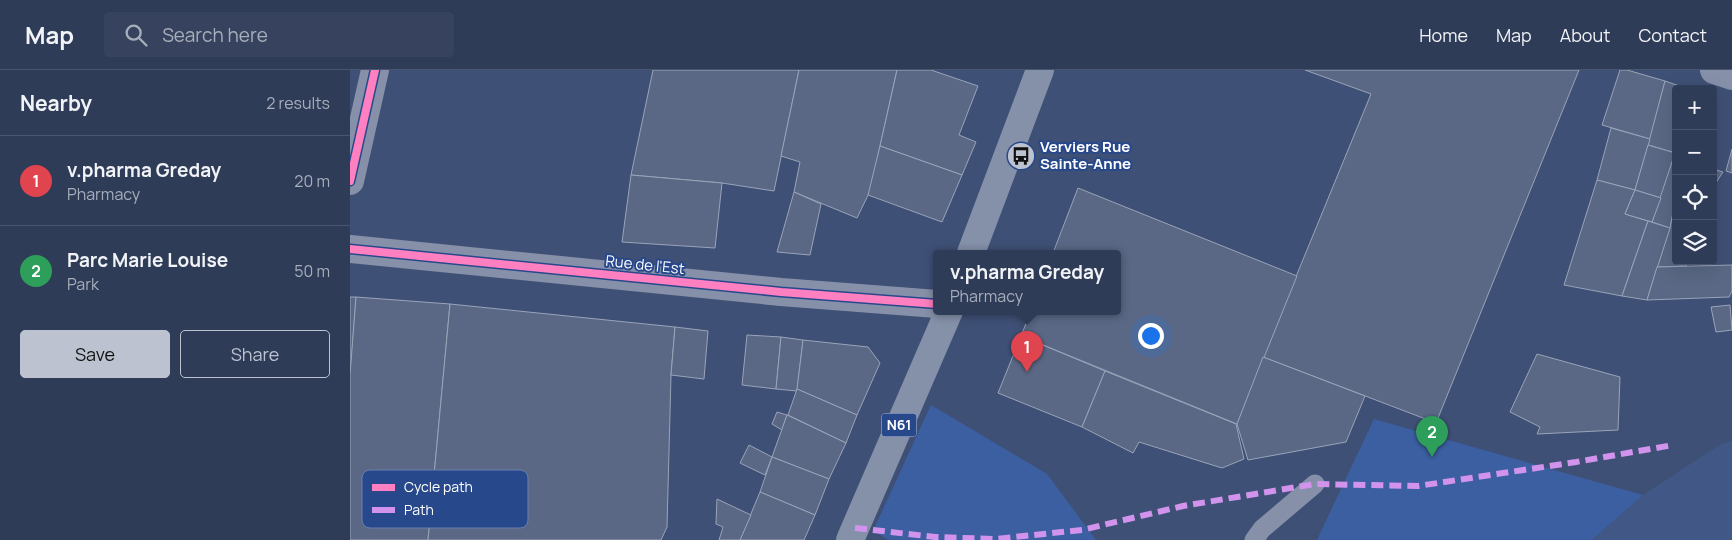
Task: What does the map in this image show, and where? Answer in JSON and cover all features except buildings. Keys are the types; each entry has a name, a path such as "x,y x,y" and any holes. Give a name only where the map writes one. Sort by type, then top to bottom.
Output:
{"main road":[{"path":"972,250 1040,70"},
{"name":"N61","path":"850,540 947,315"}],"street":[{"path":"350,181 375,70"},
{"path":"1714,70 1732,76"},
{"name":"Rue de l'Est","path":"350,249 781,292 933,304"}],"lane":[{"path":"1254,540 1262,529 1315,484"}],"shaded area":[{"path":"931,405 1047,474 1096,540 889,540 873,531"},
{"path":"1374,419 1643,495 1592,540 1317,540"},
{"path":"1732,441 1732,540 1592,540 1643,495 1721,444"}],"marked path":[{"path":"855,528 935,537 995,539 1082,530 1183,506 1315,484 1418,486 1673,445"}],"cycle path":[{"path":"350,181 375,70"},
{"path":"350,249 781,292 933,304"}],"place":[{"name":"Verviers Rue Sainte-Anne","path":"1021,156"},
{"name":"v.pharma Greday","path":"1027,372"},
{"name":"Parc Marie Louise","path":"1432,457"}]}
